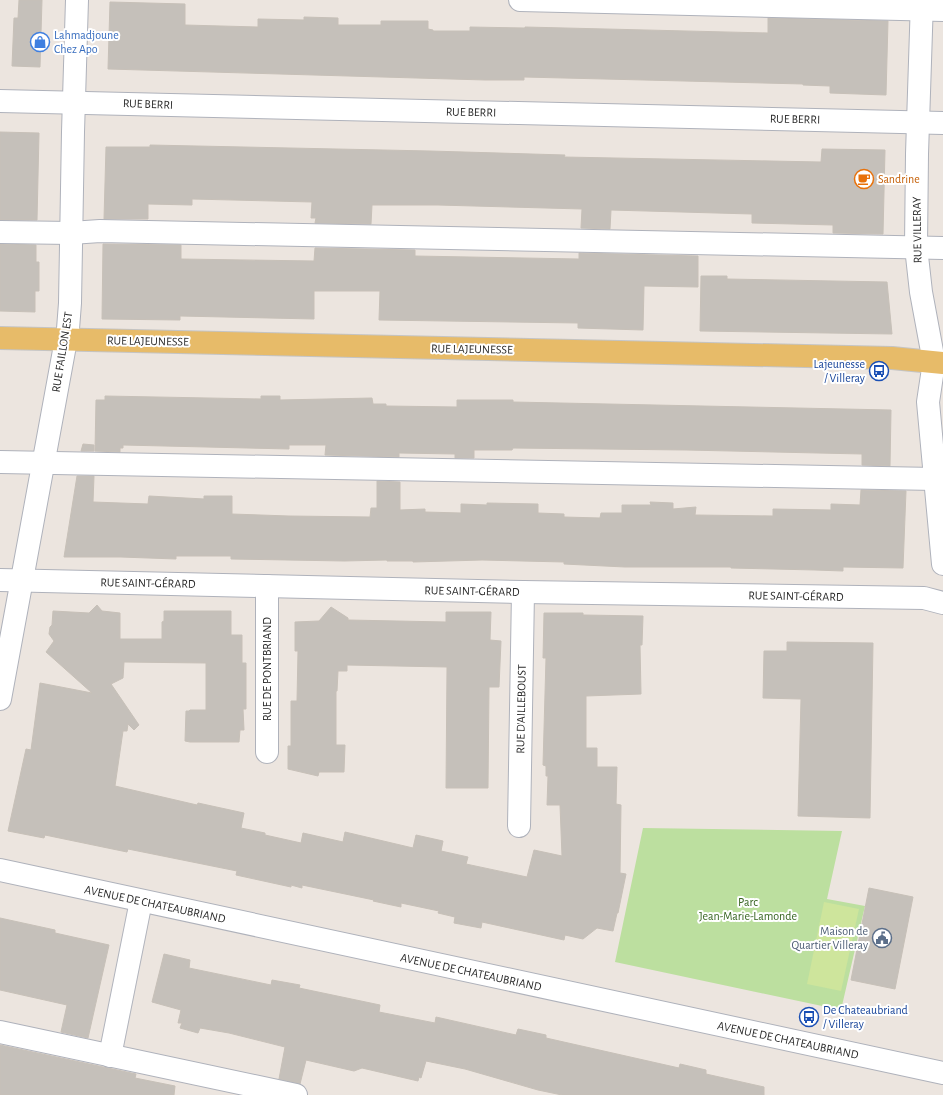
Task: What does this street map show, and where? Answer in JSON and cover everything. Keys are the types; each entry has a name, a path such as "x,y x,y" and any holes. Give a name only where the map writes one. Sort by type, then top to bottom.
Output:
{"main road":[{"name":"RUE LAJEUNESSE","path":"0,338 896,358 940,367"}],"street":[{"name":"RUE FAILLON EST","path":"0,699 66,340 70,303 77,0"},
{"path":"520,0 922,5 943,10"},
{"name":"RUE VILLERAY","path":"922,5 916,247 921,292 940,367 928,402 943,564"},
{"name":"RUE BERRI","path":"0,101 943,123"},
{"path":"0,232 71,233 108,231 943,248"},
{"path":"0,462 935,479"},
{"name":"RUE SAINT-GÉRARD","path":"0,580 522,592 924,598 943,603"},
{"name":"RUE DE PONTBRIAND","path":"267,586 267,752"},
{"name":"RUE D'AILLEBOUST","path":"519,826 522,592"},
{"name":"AVENUE DE CHATEAUBRIAND","path":"0,870 943,1073"},
{"path":"110,1056 141,900"},
{"path":"0,1032 296,1095"}],"green space":[{"name":"Parc Jean-Marie-Lamonde","path":"643,828 842,831 827,899 865,906 841,1010 615,962"},
{"path":"824,902 859,909 841,991 807,984"}],"building":[{"path":"19,0 42,0 40,67 12,66 14,18 18,18"},
{"path":"110,2 185,4 185,25 258,27 258,19 304,20 304,17 338,18 338,25 381,25 381,21 428,21 428,29 433,31 470,31 470,27 525,27 768,33 768,18 888,21 886,95 830,93 830,86 803,84 524,77 524,80 485,80 108,69"},
{"path":"0,132 39,133 37,220 0,220"},
{"path":"150,145 565,155 564,157 821,162 822,149 885,150 883,234 833,233 833,225 752,223 752,214 611,210 610,229 581,228 582,209 438,205 372,205 371,224 315,223 316,218 311,218 312,202 192,199 192,205 148,204 148,219 104,219 106,147 150,147"},
{"path":"0,244 36,245 36,262 39,262 39,291 35,291 35,312 0,311"},
{"path":"103,244 181,245 181,259 314,261 315,248 415,250 415,256 579,259 579,253 698,256 698,287 644,286 643,330 578,328 578,323 379,320 380,291 314,291 314,319 180,316 180,320 102,319"},
{"path":"701,276 727,276 727,279 887,282 892,334 700,331"},
{"path":"105,396 261,399 261,396 280,396 280,400 372,398 373,404 386,404 386,406 457,407 457,400 513,400 513,402 891,410 890,466 862,465 862,454 686,450 513,448 512,450 474,450 474,458 455,458 455,454 399,453 399,457 325,455 326,445 289,445 289,449 123,445 123,448 120,448 120,452 95,451 96,400 105,400"},
{"path":"83,444 94,445 94,451 81,451"},
{"path":"77,476 94,476 93,502 148,504 149,496 204,499 204,496 232,496 232,514 289,516 370,517 371,508 377,508 377,481 400,482 400,510 425,509 425,512 461,513 461,504 538,504 538,513 564,514 564,517 600,518 601,513 622,513 622,505 651,505 650,502 673,503 673,509 696,507 695,515 773,516 773,509 831,510 831,504 860,505 861,490 906,491 903,568 843,567 843,571 731,567 625,567 564,564 564,562 482,560 413,562 387,560 344,561 231,559 231,556 176,556 176,559 64,557"},
{"path":"97,605 102,611 120,613 120,639 162,639 162,622 164,621 164,611 231,611 231,635 242,635 242,663 246,663 246,709 243,709 244,730 240,730 239,742 190,742 185,741 186,711 206,710 206,663 124,662 123,678 111,684 139,725 134,730 128,724 127,731 123,731 115,786 197,805 198,803 244,813 241,828 301,843 303,833 343,842 345,832 413,848 416,835 443,841 441,851 468,857 466,864 527,877 534,850 562,856 560,805 547,805 548,776 546,776 546,766 543,765 546,658 543,658 544,613 643,616 642,645 640,645 641,694 586,696 586,748 597,748 597,767 617,767 616,804 621,805 620,873 626,874 613,931 597,928 583,939 565,935 564,940 482,922 481,928 454,923 455,917 438,913 439,911 401,903 401,907 302,885 302,888 291,885 291,887 236,875 237,871 128,849 127,852 45,835 44,838 8,831 26,749 31,750 40,683 92,693 46,652 54,641 49,634 50,627 52,625 53,611 89,613"},
{"path":"331,607 348,618 348,620 446,622 446,612 491,612 490,640 501,641 499,687 489,687 488,788 446,788 447,667 347,665 347,671 338,671 336,691 336,745 345,745 344,772 319,772 318,776 288,769 288,746 291,746 291,701 297,701 298,651 295,651 295,622 319,621"},
{"path":"787,642 873,643 870,818 798,816 801,699 763,698 764,651 787,651"},
{"name":"Maison de Quartier Villeray","path":"869,888 913,897 895,989 851,980"},
{"path":"0,918 55,930 55,933 109,945 88,1038 61,1032 67,1005 0,990"},
{"path":"164,954 190,960 189,968 271,985 272,980 300,985 299,988 380,1005 379,1012 435,1023 436,1017 516,1035 518,1029 546,1035 546,1038 679,1068 680,1064 706,1070 706,1074 764,1087 764,1095 562,1095 538,1090 465,1069 426,1061 421,1078 419,1077 418,1081 362,1068 354,1071 306,1060 300,1084 279,1079 285,1047 229,1033 200,1028 198,1033 180,1028 182,1023 178,1023 181,1010 152,1002"},
{"path":"0,1045 136,1074 135,1078 175,1086 174,1095 0,1095"}],"place":[{"name":"Lahmadjoune Chez Apo","path":"40,42"},
{"name":"Sandrine","path":"864,179"},
{"name":"Lajeunesse / Villeray","path":"879,371"},
{"name":"Maison de Quartier Villeray","path":"882,938"},
{"name":"De Chateaubriand / Villeray","path":"809,1017"}]}
